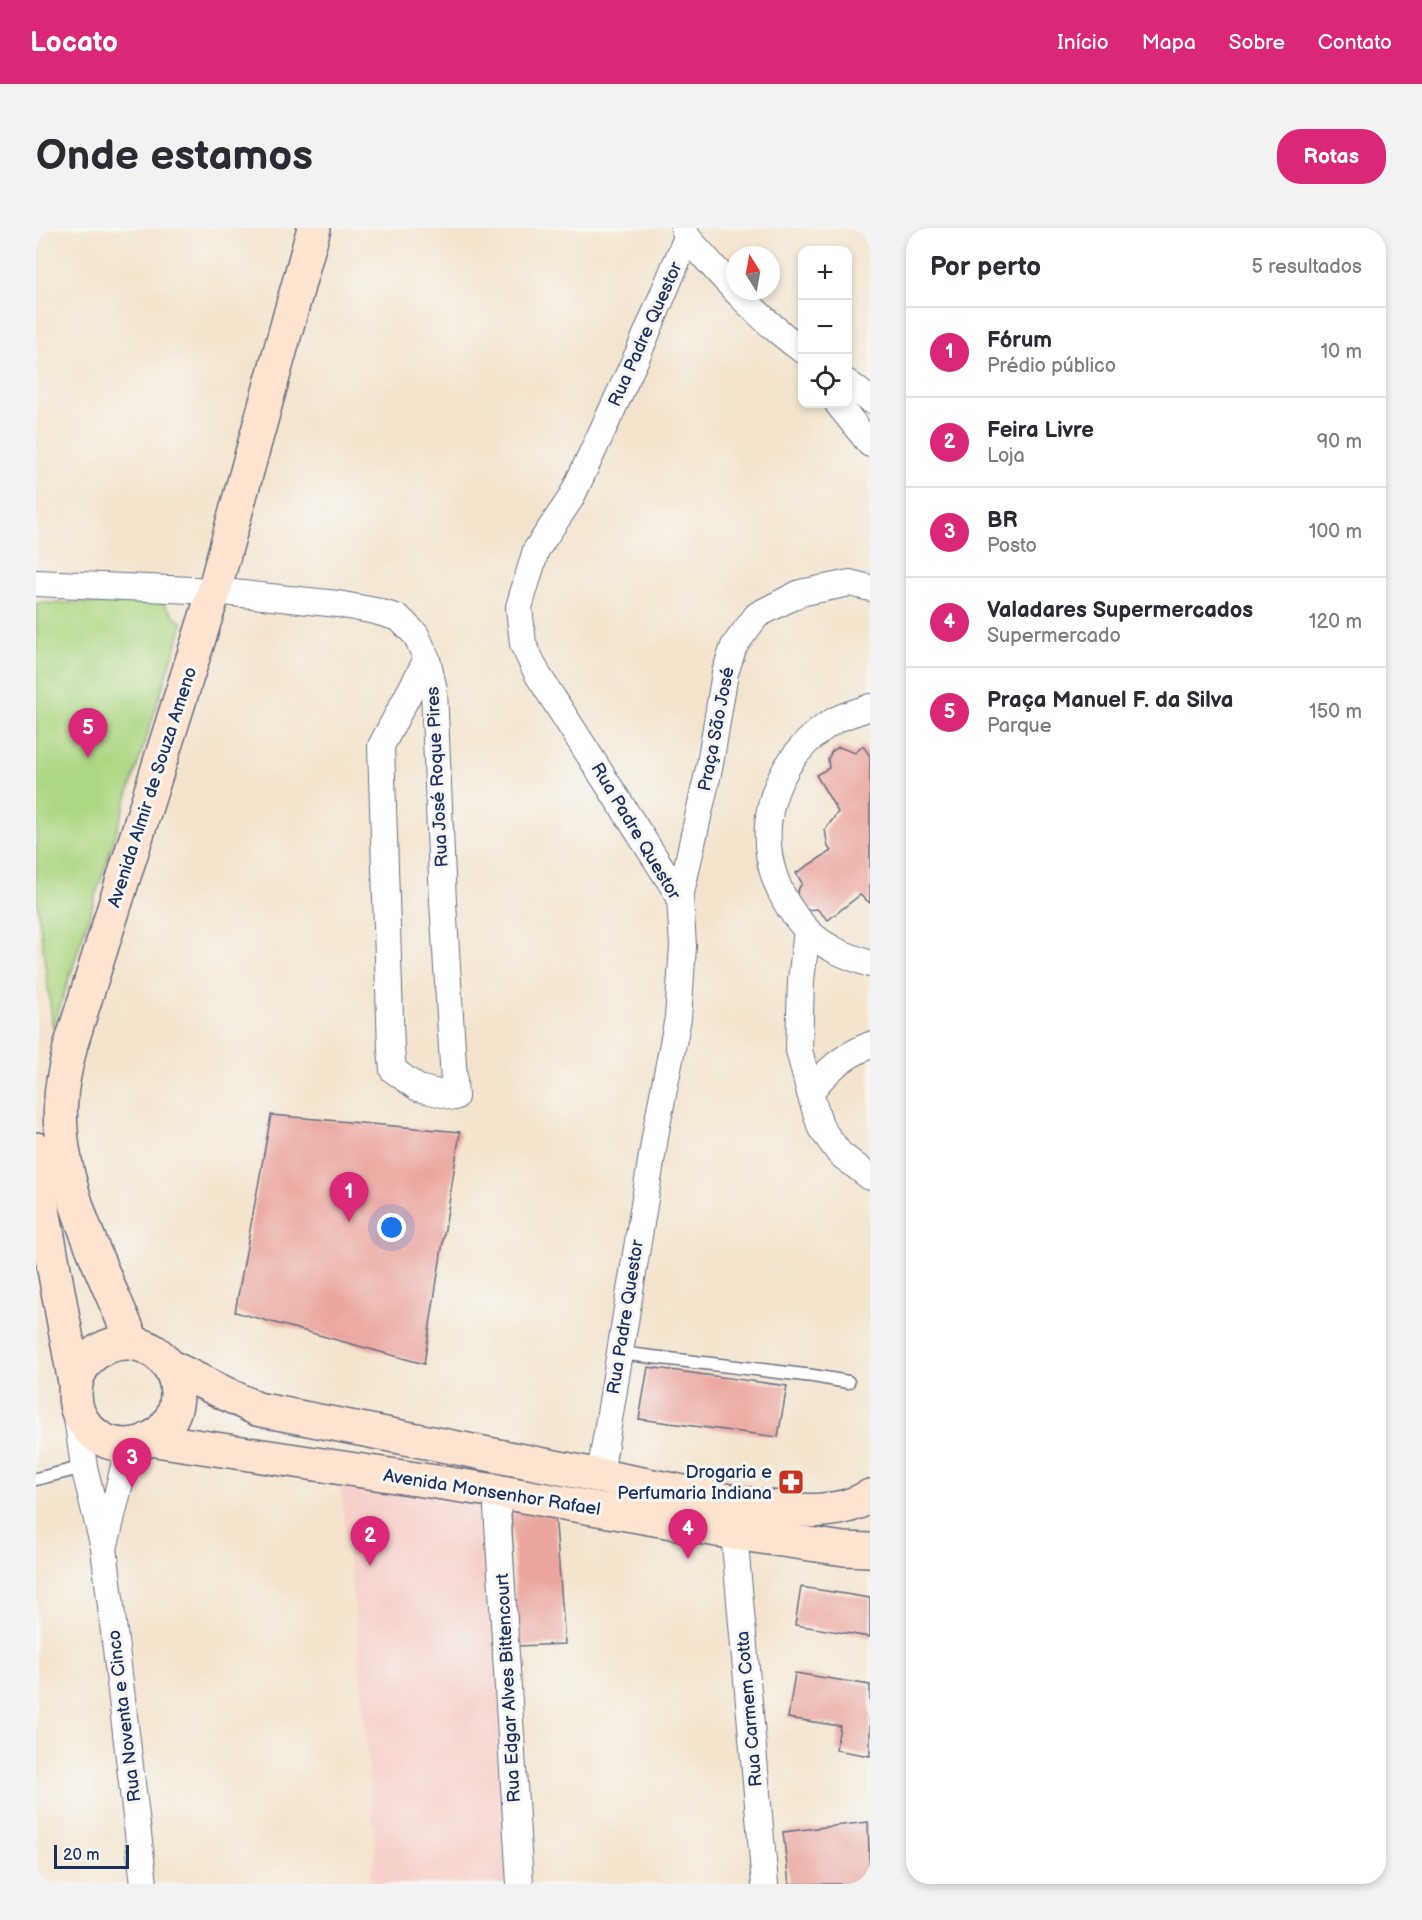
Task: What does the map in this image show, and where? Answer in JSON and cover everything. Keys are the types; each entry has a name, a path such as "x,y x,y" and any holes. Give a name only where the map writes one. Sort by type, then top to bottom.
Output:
{"main road":[{"name":"Avenida Almir de Souza Ameno","path":"133,1343 72,1190 62,1142 61,1098 71,1044 214,591 314,228"},
{"path":"36,1149 40,1193 76,1396 84,1424 96,1436 112,1443 139,1442 163,1430 172,1415 177,1399 176,1382 169,1366 154,1350 133,1343 118,1343 103,1347 86,1362 76,1396"},
{"name":"Avenida Monsenhor Rafael","path":"169,1366 257,1409 740,1503 800,1510 831,1509 859,1503 870,1496"},
{"name":"Avenida Monsenhor Rafael","path":"139,1442 496,1491 734,1533 844,1549 870,1550"}],"street":[{"path":"685,232 735,292 794,344"},
{"name":"Rua Padre Questor","path":"600,1475 657,1125 678,1018 683,946 680,897 538,675 523,644 519,607 536,550 571,498 638,354 685,232"},
{"path":"852,386 870,400"},
{"path":"841,408 870,444"},
{"name":"Rua José Roque Pires","path":"36,583 214,591 339,604 399,618 416,635 427,659 434,690 443,902 455,1096 418,1088 393,1070 391,1049 381,746 427,659"},
{"name":"Praça São José","path":"680,897 711,764 725,673 734,646 757,615 800,593 850,583 870,588"},
{"path":"870,707 833,722 801,747 778,781 767,820 769,861 783,899 807,931 837,952 870,964"},
{"path":"807,931 801,980 799,1050 810,1093 821,1128 840,1154 870,1177"},
{"path":"810,1093 822,1075 847,1055 870,1045"},
{"path":"76,1396 84,1467 104,1548"},
{"path":"104,1548 139,1442"},
{"name":"Rua Edgar Alves Bittencourt","path":"496,1491 520,1884"},
{"name":"Rua Carmem Cotta","path":"734,1533 765,1884"},
{"name":"Rua Noventa e Cinco","path":"104,1548 144,1884"}],"lane":[{"path":"620,1353 848,1382"},
{"path":"36,1479 84,1467"}],"shaded area":[{"path":"340,1483 496,1491 524,1884 374,1884 369,1876 376,1856 357,1631"}],"green space":[{"path":"161,602 183,624 53,1028 36,893 36,603"}],"building":[{"path":"863,746 870,756 870,903 860,895 828,920 817,909 806,910 798,904 797,892 802,883 796,873 831,851 825,830 838,812 816,775 829,768 828,759 832,751 839,747 855,753"},
{"path":"271,1115 460,1132 424,1364 235,1312"},
{"path":"648,1367 787,1386 778,1437 639,1419"},
{"path":"511,1511 555,1512 565,1644 518,1646"},
{"path":"801,1587 870,1598 870,1637 795,1625"},
{"path":"795,1673 870,1685 870,1756 836,1750 840,1726 788,1718"},
{"path":"868,1822 870,1884 789,1884 783,1832"}],"place":[{"name":"Praça Manuel F. da Silva","path":"88,758"},
{"name":"Fórum","path":"349,1222"},
{"name":"Drogaria e Perfumaria Indiana","path":"791,1482"},
{"name":"BR","path":"132,1488"},
{"name":"Valadares Supermercados","path":"688,1559"},
{"name":"Feira Livre","path":"370,1566"}]}
